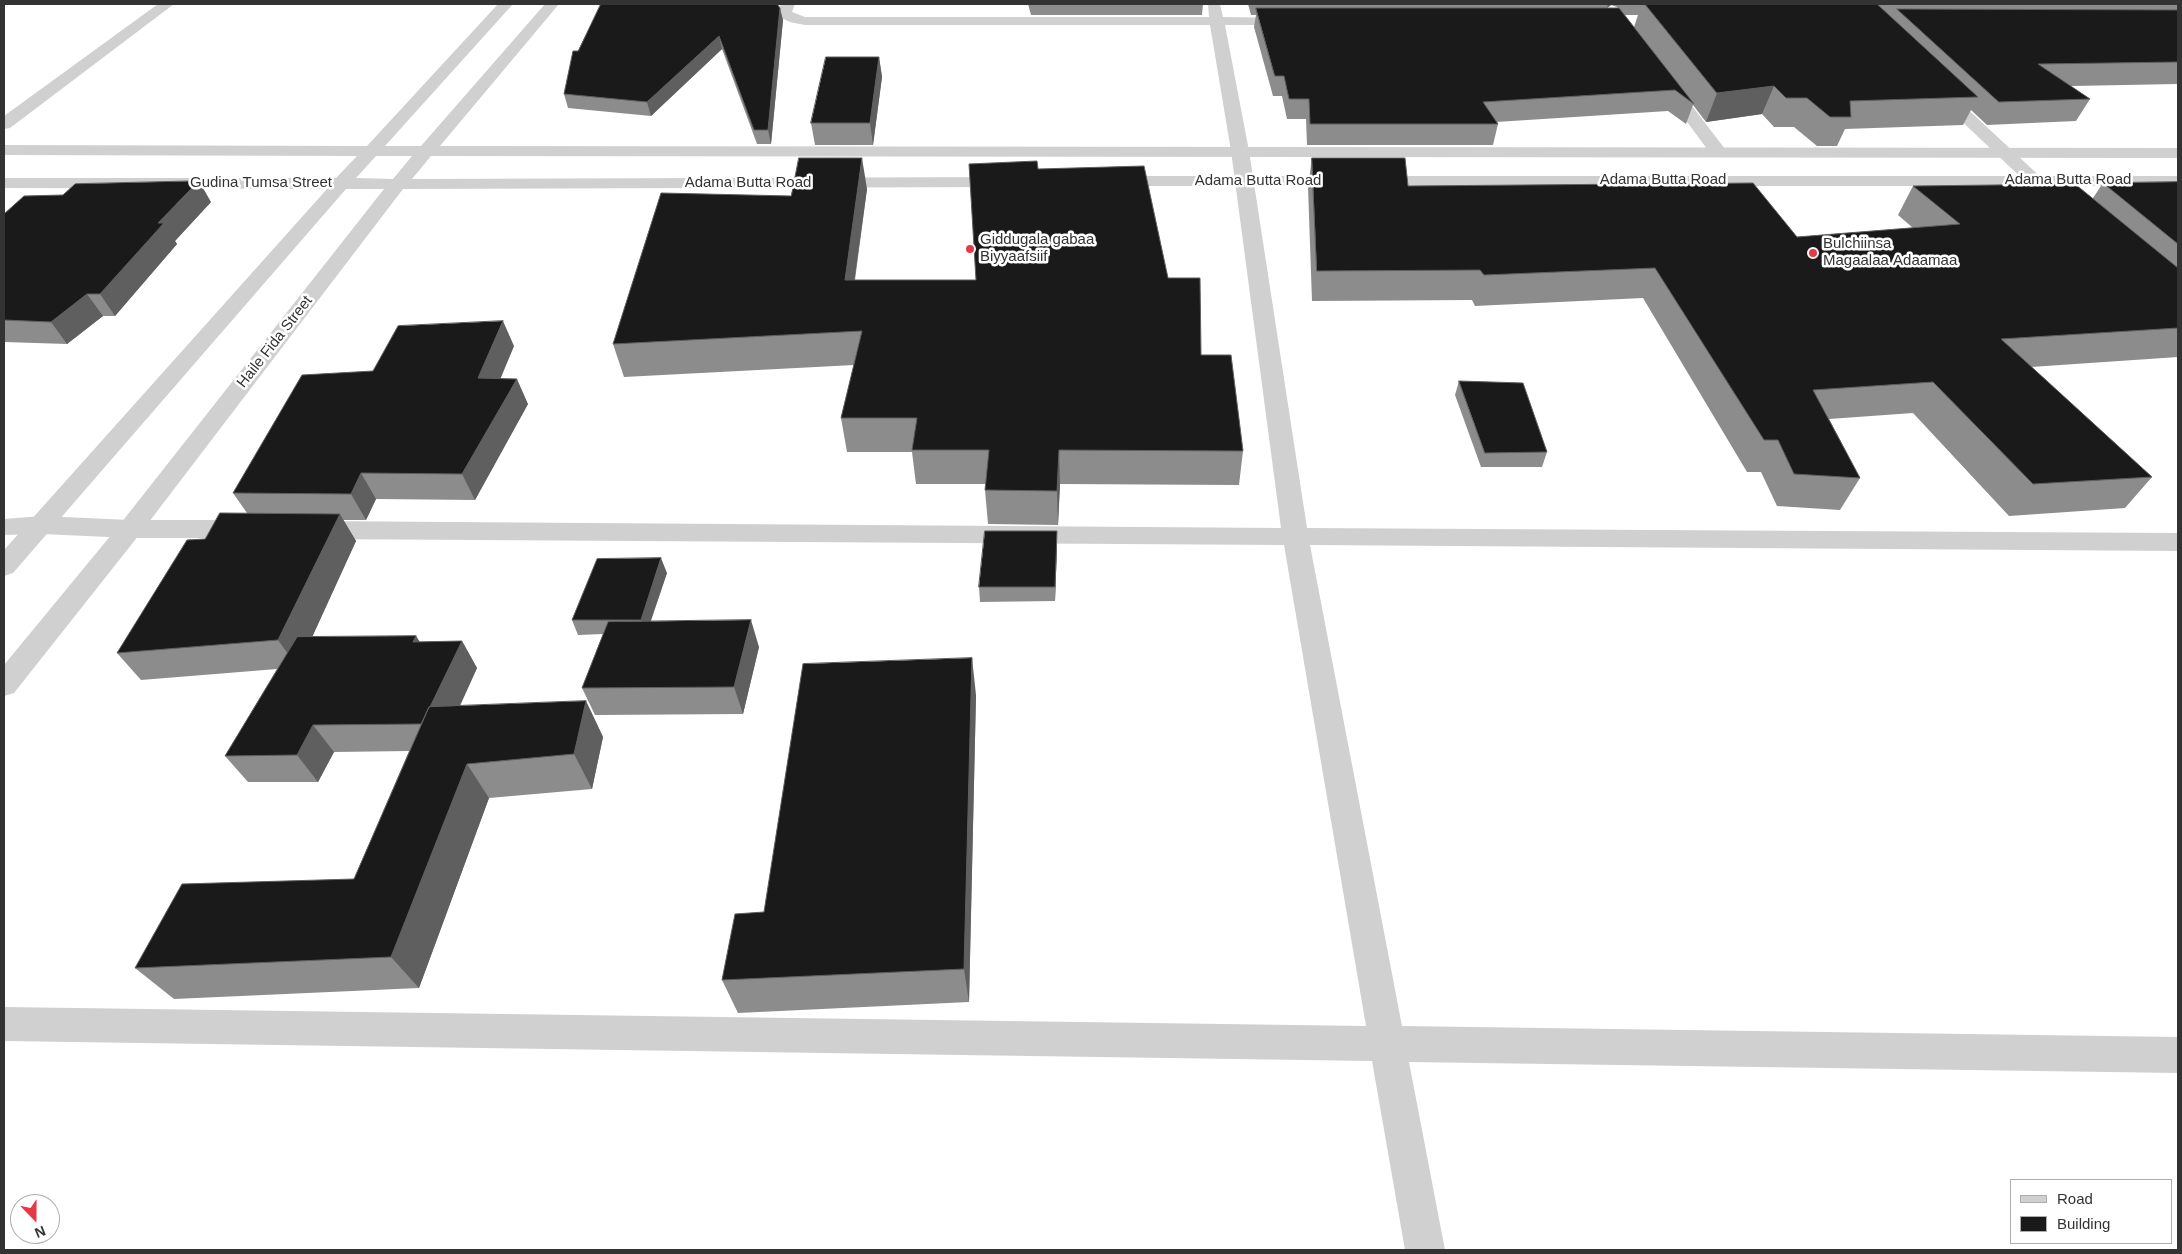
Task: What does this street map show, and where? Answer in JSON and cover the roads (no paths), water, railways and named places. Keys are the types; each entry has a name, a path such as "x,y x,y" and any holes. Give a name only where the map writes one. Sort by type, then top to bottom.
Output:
{"street":[{"path":"4,124 167,4"},
{"path":"4,567 342,183 373,152 506,4"},
{"name":"Haile Fida Street","path":"4,686 130,529 398,184 552,4"},
{"path":"788,4 784,13 793,19 805,21 1305,21"},
{"path":"1214,4 1240,151 1295,536 1425,1250"},
{"path":"1660,75 1719,153"},
{"path":"1926,78 2031,179 2068,211"},
{"name":"Gudina Tumsa Street","path":"4,150 426,152"},
{"name":"Adama Butta Road","path":"426,152 2178,153"},
{"name":"Adama Butta Road","path":"1094,181 2031,179 2178,181"},
{"name":"Adama Butta Road","path":"398,184 1025,182"},
{"name":"Gudina Tumsa Street","path":"4,183 398,184"},
{"path":"4,527 42,525 130,529 2178,542"},
{"path":"4,1024 2178,1055"}],"place":[{"name":"Giddugala gabaa Biyyaafsiif","path":"970,249"},
{"name":"Bulchiinsa Magaalaa Adaamaa","path":"1813,253"}]}
